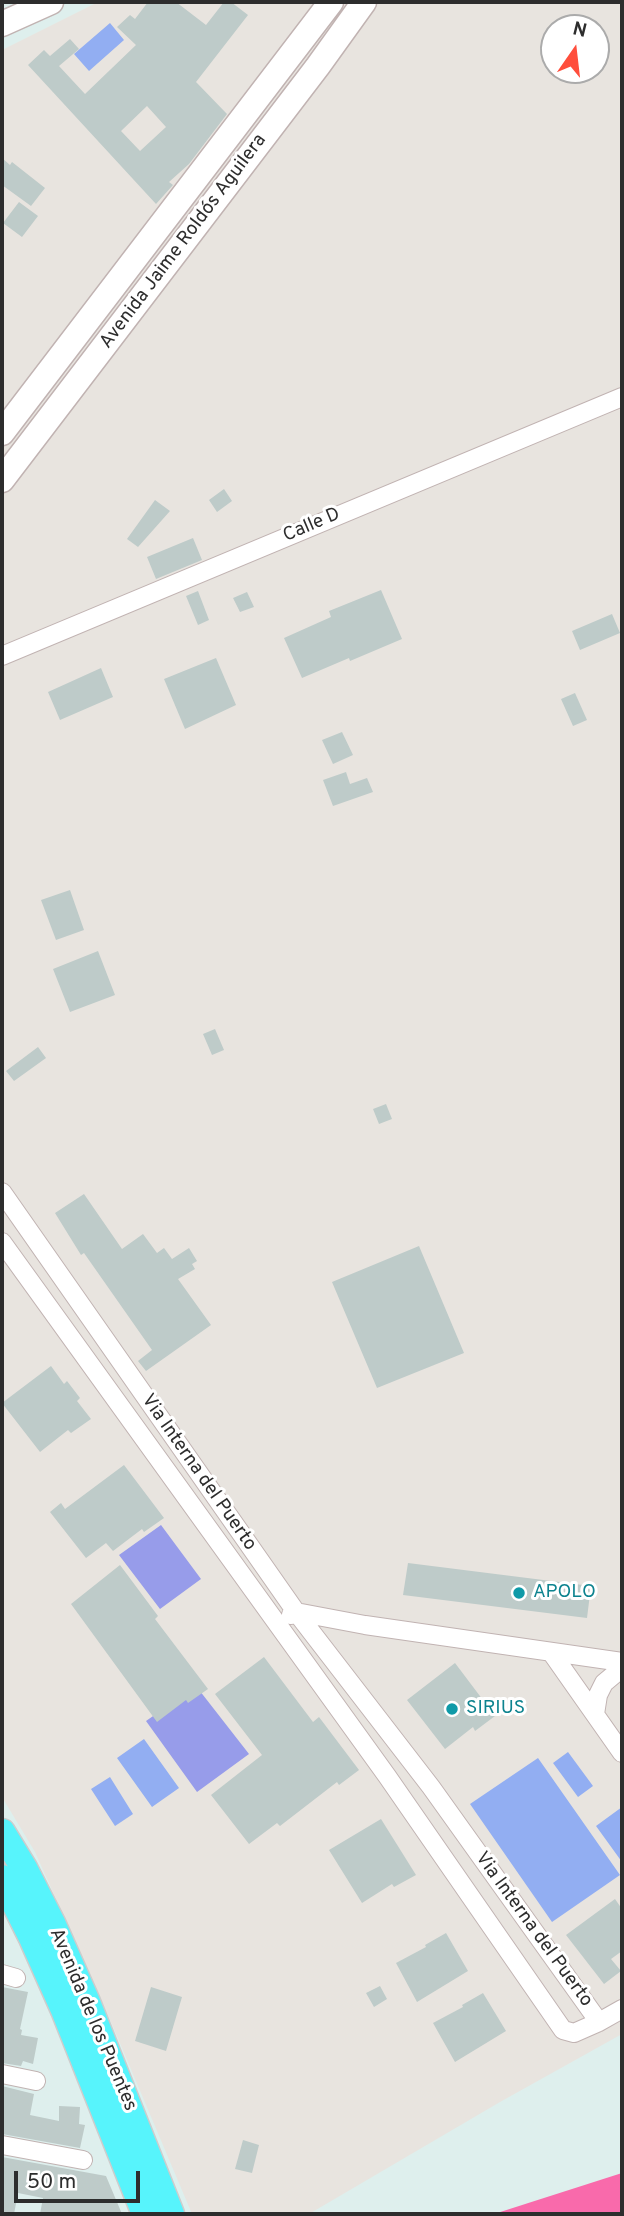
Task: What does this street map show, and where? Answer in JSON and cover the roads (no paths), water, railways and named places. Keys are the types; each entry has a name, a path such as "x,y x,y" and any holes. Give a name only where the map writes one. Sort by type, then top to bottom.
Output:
{"main road":[{"name":"Avenida de los Puentes","path":"2,1832 30,1879 88,2002 171,2214"},
{"name":"Avenida de los Puentes","path":"2,1878 33,1938 64,2010 145,2214"}],"street":[{"path":"2,24 51,2"},
{"name":"Avenida Jaime Roldós Aguilera","path":"2,433 331,2"},
{"name":"Avenida Jaime Roldós Aguilera","path":"2,480 310,77 364,2"},
{"name":"Calle D","path":"2,656 622,397"},
{"name":"Via Interna del Puerto","path":"2,1192 296,1612 430,1787 599,2022 574,2033 563,2030 387,1776 2,1242"},
{"path":"277,1623 296,1612 365,1625 622,1662"},
{"path":"551,1651 622,1753"},
{"path":"595,1713 598,1695 604,1682 622,1668"},
{"path":"599,2022 622,2009"},
{"path":"2,2074 36,2081"},
{"path":"2,2145 83,2160"}],"place":[{"name":"APOLO","path":"519,1593"},
{"name":"SIRIUS","path":"452,1709"}]}
